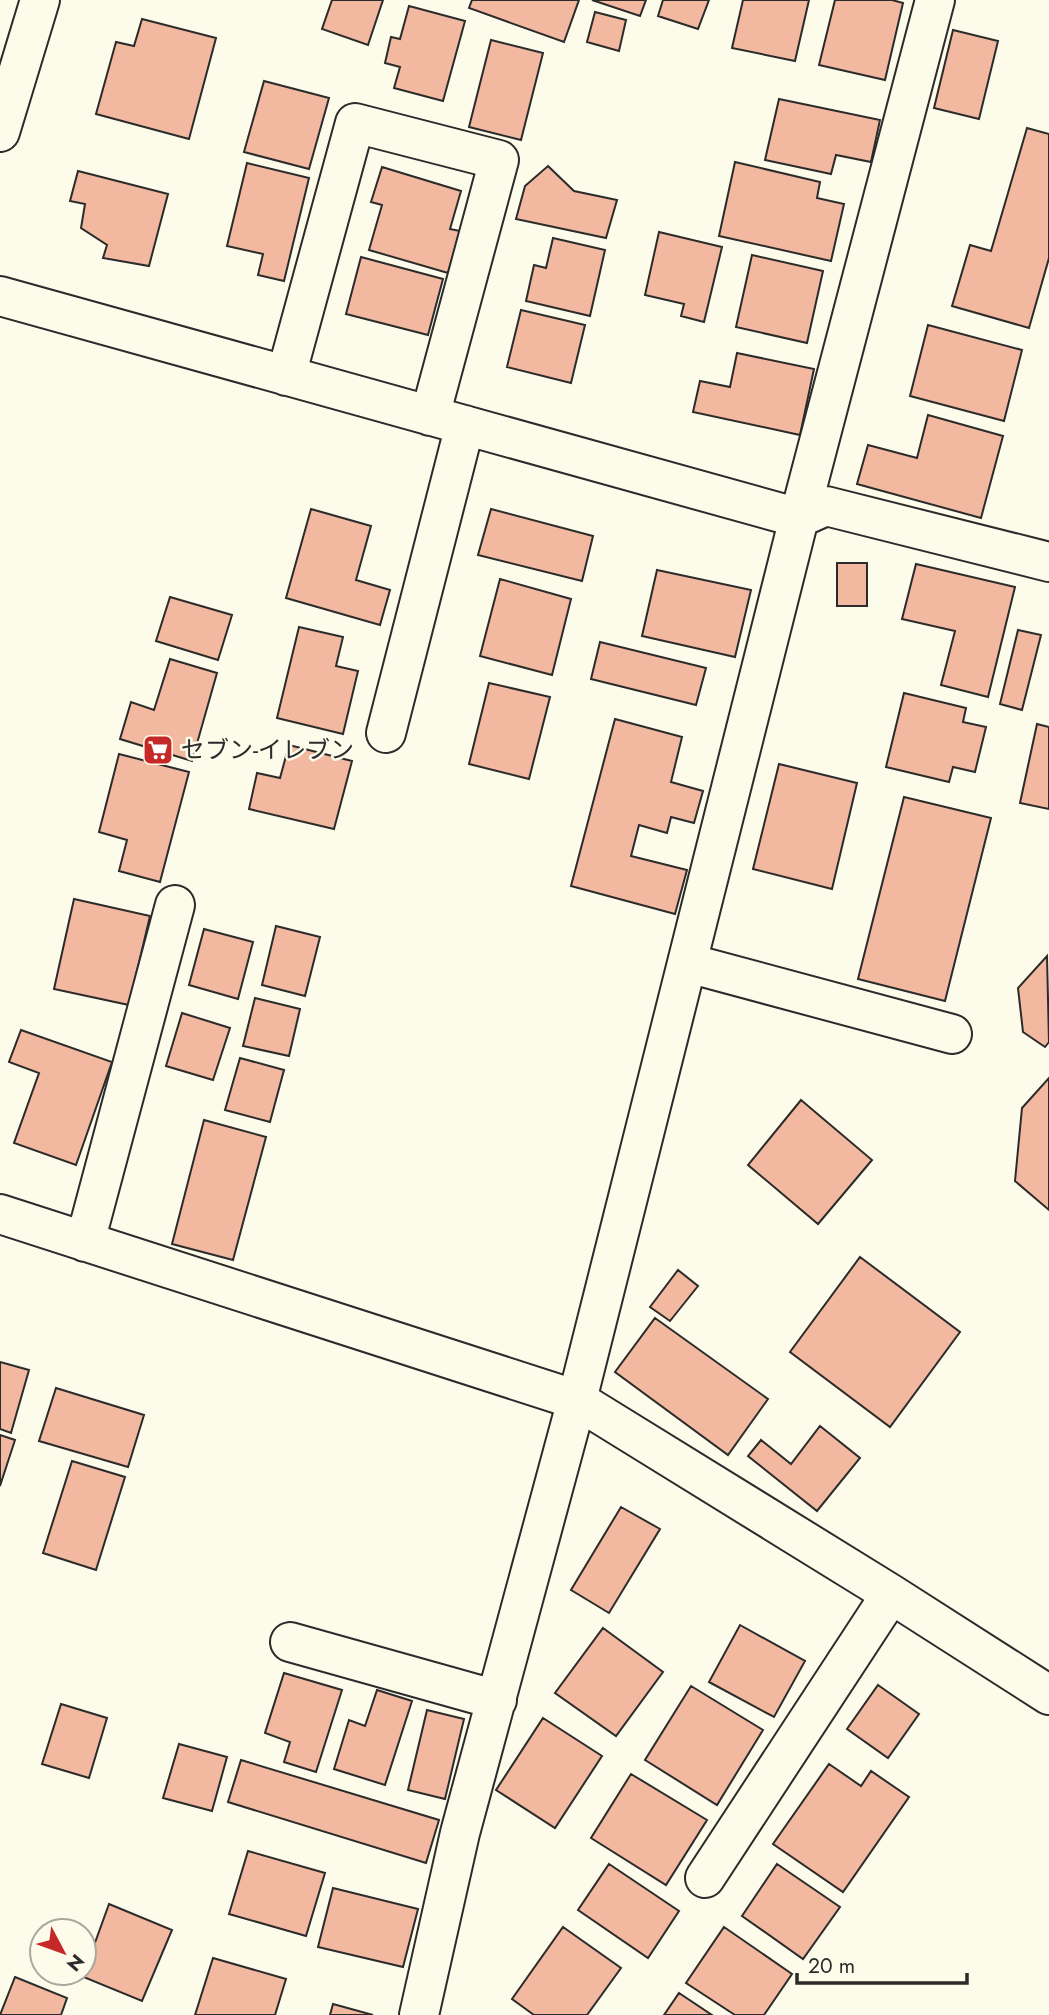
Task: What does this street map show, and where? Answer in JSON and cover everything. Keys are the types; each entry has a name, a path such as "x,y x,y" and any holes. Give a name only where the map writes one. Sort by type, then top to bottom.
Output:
{"street":[{"path":"0,132 40,0"},
{"path":"419,2015 460,1833 578,1400 799,518 935,0"},
{"path":"286,376 355,123 499,160 386,733"},
{"path":"0,296 799,518 827,506 1049,562"},
{"path":"85,1242 175,905"},
{"path":"688,963 952,1034"},
{"path":"0,1214 578,1400 1049,1695"},
{"path":"705,1878 891,1594"},
{"path":"290,1642 497,1699"}],"building":[{"path":"332,0 383,0 368,45 322,29"},
{"path":"472,0 579,0 564,42 469,8"},
{"path":"592,0 646,0 640,16"},
{"path":"663,0 709,0 698,29 658,16"},
{"path":"743,0 809,0 795,61 732,48"},
{"path":"835,0 892,0 903,3 885,80 819,65"},
{"path":"409,6 465,21 443,101 394,88 400,67 385,63 391,37 400,39"},
{"path":"595,12 626,20 619,51 587,42"},
{"path":"142,19 216,38 189,139 96,114 116,42 134,46"},
{"path":"953,30 998,41 979,119 934,108"},
{"path":"491,40 543,53 521,140 469,127"},
{"path":"264,81 329,98 309,169 244,152"},
{"path":"779,99 880,120 871,162 836,155 831,174 765,160"},
{"path":"1027,128 1049,134 1049,258 1029,328 952,306 970,245 991,251"},
{"path":"735,162 820,182 817,198 844,204 831,261 719,236"},
{"path":"247,163 309,178 284,281 258,275 263,254 227,246"},
{"path":"548,166 574,191 617,200 606,238 516,219 525,186"},
{"path":"382,167 461,191 450,229 460,231 448,273 369,250 382,205 371,202"},
{"path":"78,171 168,194 149,266 103,258 107,245 81,228 85,204 70,201"},
{"path":"659,232 722,247 704,322 681,316 684,304 645,295"},
{"path":"553,238 605,250 590,316 526,301 534,265 546,268"},
{"path":"752,255 823,271 807,343 736,327"},
{"path":"361,257 443,279 428,335 346,314"},
{"path":"521,310 585,325 571,383 507,367"},
{"path":"928,325 1022,350 1004,421 910,396"},
{"path":"737,353 814,369 800,435 693,412 700,381 730,387"},
{"path":"928,415 1003,436 981,518 857,484 868,445 917,458"},
{"path":"311,509 371,526 356,580 390,590 380,625 286,598"},
{"path":"491,509 593,536 582,581 478,555"},
{"path":"837,563 867,563 867,606 837,606"},
{"path":"916,564 1015,587 988,697 941,685 955,631 902,619"},
{"path":"657,570 751,590 735,657 642,636"},
{"path":"500,579 571,599 552,675 480,656"},
{"path":"170,597 232,615 218,660 156,641"},
{"path":"299,627 343,637 336,666 358,671 343,734 277,718"},
{"path":"1018,630 1041,635 1022,710 1000,704"},
{"path":"600,642 706,668 696,705 591,679"},
{"path":"170,659 217,673 192,761 120,739 131,702 154,710"},
{"path":"489,683 550,697 529,779 469,764"},
{"path":"904,693 966,708 963,722 986,727 975,772 953,767 949,782 886,767"},
{"path":"615,719 682,737 671,782 703,791 694,823 671,817 667,833 639,825 631,856 687,870 675,914 571,886"},
{"path":"1037,724 1049,727 1049,809 1020,803"},
{"path":"289,745 352,761 334,829 249,809 257,773 280,778"},
{"path":"119,754 189,772 160,882 119,871 127,840 99,832"},
{"path":"779,764 857,783 832,889 753,869"},
{"path":"904,797 991,818 945,1001 858,979"},
{"path":"74,899 150,916 129,1005 54,989"},
{"path":"276,926 320,937 305,996 262,985"},
{"path":"204,929 253,942 238,999 189,985"},
{"path":"1047,956 1049,1042 1045,1047 1023,1032 1018,988"},
{"path":"255,998 300,1009 289,1056 243,1046"},
{"path":"182,1013 230,1028 213,1080 166,1066"},
{"path":"21,1030 112,1062 76,1165 14,1143 39,1073 9,1062"},
{"path":"240,1058 284,1070 270,1122 225,1110"},
{"path":"1049,1078 1049,1210 1015,1181 1022,1108"},
{"path":"801,1100 872,1160 818,1224 748,1165"},
{"path":"204,1120 266,1137 233,1260 172,1244"},
{"path":"860,1257 960,1332 890,1427 790,1352"},
{"path":"678,1270 698,1286 670,1321 650,1307"},
{"path":"655,1318 768,1399 728,1455 615,1372"},
{"path":"0,1362 29,1370 11,1433 0,1429"},
{"path":"56,1388 144,1415 128,1467 39,1441"},
{"path":"820,1426 860,1458 817,1511 748,1456 761,1440 791,1464"},
{"path":"0,1435 15,1440 0,1486"},
{"path":"72,1461 125,1477 96,1570 43,1553"},
{"path":"621,1507 660,1529 609,1613 571,1590"},
{"path":"740,1625 805,1661 774,1717 709,1682"},
{"path":"603,1628 663,1672 616,1736 555,1693"},
{"path":"284,1673 342,1690 316,1772 284,1762 290,1742 265,1733"},
{"path":"878,1685 919,1714 888,1758 847,1729"},
{"path":"691,1686 763,1730 717,1805 645,1760"},
{"path":"377,1690 412,1701 385,1785 334,1769 349,1720 365,1726"},
{"path":"61,1704 107,1718 89,1778 42,1764"},
{"path":"427,1710 464,1719 445,1799 408,1790"},
{"path":"543,1718 602,1756 555,1828 496,1790"},
{"path":"179,1744 227,1757 212,1811 163,1798"},
{"path":"241,1760 439,1820 426,1863 228,1802"},
{"path":"829,1764 861,1786 871,1771 909,1797 843,1892 773,1844"},
{"path":"631,1774 707,1820 666,1885 591,1838"},
{"path":"248,1851 325,1873 306,1936 229,1914"},
{"path":"609,1864 679,1911 648,1958 578,1910"},
{"path":"777,1864 840,1907 803,1959 742,1916"},
{"path":"333,1888 418,1909 403,1967 318,1947"},
{"path":"109,1904 172,1930 142,2001 98,1983 98,1934"},
{"path":"563,1927 621,1968 587,2015 534,2015 512,1999"},
{"path":"724,1927 792,1974 764,2015 735,2015 686,1983"},
{"path":"213,1958 286,1979 275,2015 195,2015"},
{"path":"15,1977 28,1982 28,1987 40,1987 67,1998 61,2015 0,2015"},
{"path":"679,1993 712,2015 664,2015"},
{"path":"333,2004 373,2015 330,2015"}],"place":[{"name":"セブン-イレブン","path":"158,750"}]}
